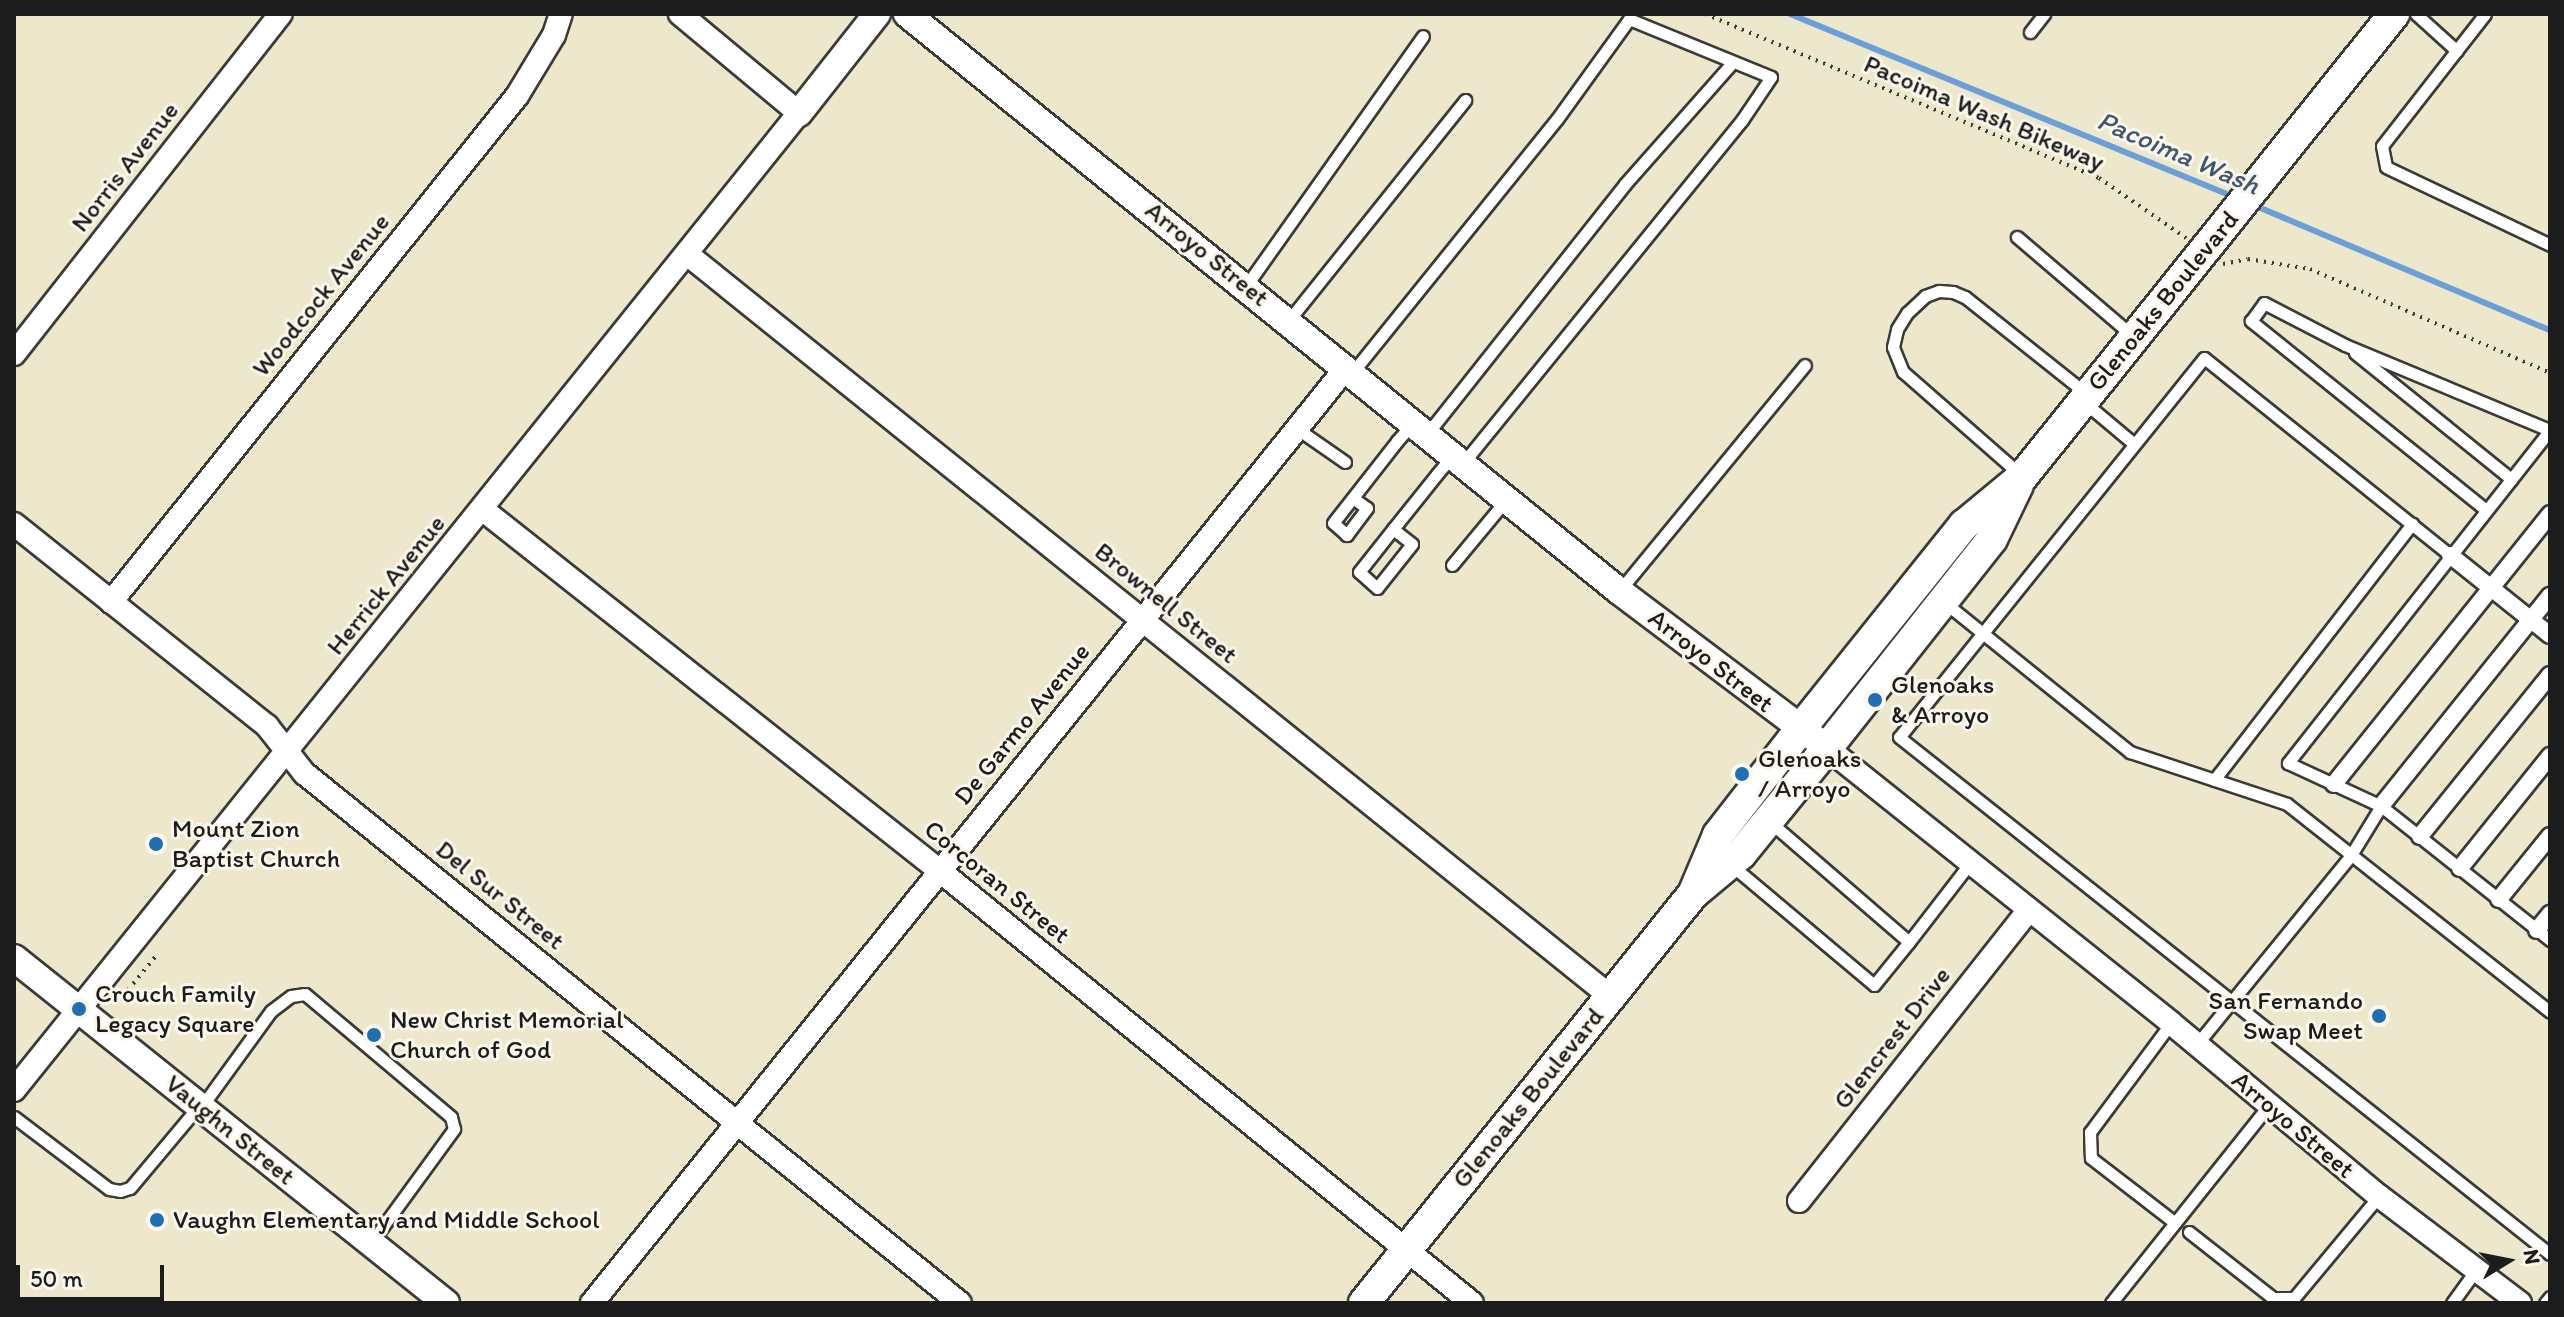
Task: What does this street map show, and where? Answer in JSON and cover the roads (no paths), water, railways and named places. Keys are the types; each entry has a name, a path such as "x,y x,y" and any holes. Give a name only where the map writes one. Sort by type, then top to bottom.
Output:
{"main road":[{"name":"Glenoaks Boulevard","path":"1693,894 1718,835 1802,727 1964,525 2023,476 2394,14"},
{"name":"Glenoaks Boulevard","path":"1364,1303 1693,894 1730,863 1827,748 1992,539 2023,476"}],"street":[{"name":"Norris Avenue","path":"14,354 281,14"},
{"name":"Woodcock Avenue","path":"111,602 517,96 554,35 561,14"},
{"path":"680,14 799,113 877,14"},
{"name":"Arroyo Street","path":"907,14 1289,320 1619,591 1802,727 2197,1044 2379,1196 2520,1303"},
{"name":"Herrick Avenue","path":"14,1090 799,113"},
{"name":"Brownell Street","path":"687,254 1610,996"},
{"name":"De Garmo Avenue","path":"592,1303 1142,620 1349,370"},
{"name":"Corcoran Street","path":"482,509 940,871 1472,1303"},
{"path":"2334,784 2550,514"},
{"name":"Del Sur Street","path":"14,524 267,726 304,773 960,1303"},
{"path":"2450,555 2550,635"},
{"path":"2381,806 2550,596"},
{"path":"2420,836 2550,675"},
{"path":"2460,868 2550,756"},
{"path":"2499,899 2550,836"},
{"name":"Glencrest Drive","path":"1799,1201 2029,910"},
{"path":"2544,935 2550,914"},
{"name":"Vaughn Street","path":"14,958 446,1303"}],"lane":[{"path":"2030,32 2044,14"},
{"path":"2416,14 2457,51"},
{"path":"2485,14 2382,146 2386,167 2550,245"},
{"path":"1349,370 1547,131 1629,19 1771,77 1742,120 1457,460 1393,529 1359,572 1377,588 1412,544 1393,529"},
{"path":"1246,286 1423,36"},
{"path":"1353,498 1420,428 1625,184 1733,62"},
{"path":"1289,320 1465,100"},
{"path":"2017,237 2134,338"},
{"path":"2023,476 1903,372 1893,347 1897,329 1907,313 1925,296 1939,291 1965,297 2086,398 2134,444"},
{"path":"2486,510 2251,321 2264,303 2345,345 2550,430 2288,763 2381,806 2544,935"},
{"path":"2345,345 2511,479"},
{"path":"2450,555 2204,358 1899,737 2550,1254"},
{"path":"1619,591 1805,365"},
{"path":"1299,430 1345,462"},
{"path":"1452,565 1506,500"},
{"path":"2214,780 2412,524"},
{"path":"1943,601 2130,752 2287,804 2550,1012"},
{"path":"2197,1044 2351,855 2381,806"},
{"path":"1768,820 1909,942"},
{"path":"1730,863 1874,985 1970,863"},
{"path":"14,1117 109,1189 120,1191 130,1188 201,1106 271,1011 291,996 305,994 451,1117 454,1129 371,1243"},
{"path":"2171,1023 2090,1132 2091,1158 2174,1222"},
{"path":"2111,1303 2269,1105"},
{"path":"2189,1232 2273,1298 2294,1298 2379,1196"},
{"path":"2452,1303 2476,1270"},
{"path":"2545,1303 2550,1297"}],"waterway":[{"name":"Pacoima Wash","path":"1790,14 2237,198"},
{"name":"Pacoima Wash","path":"2251,204 2550,330"}],"place":[{"name":"Glenoaks & Arroyo","path":"1875,700"},
{"name":"Glenoaks / Arroyo","path":"1742,774"},
{"name":"Mount Zion Baptist Church","path":"156,844"},
{"name":"Crouch Family Legacy Square","path":"79,1009"},
{"name":"San Fernando Swap Meet","path":"2379,1016"},
{"name":"New Christ Memorial Church of God","path":"374,1035"},
{"name":"Vaughn Elementary and Middle School","path":"157,1220"}]}
